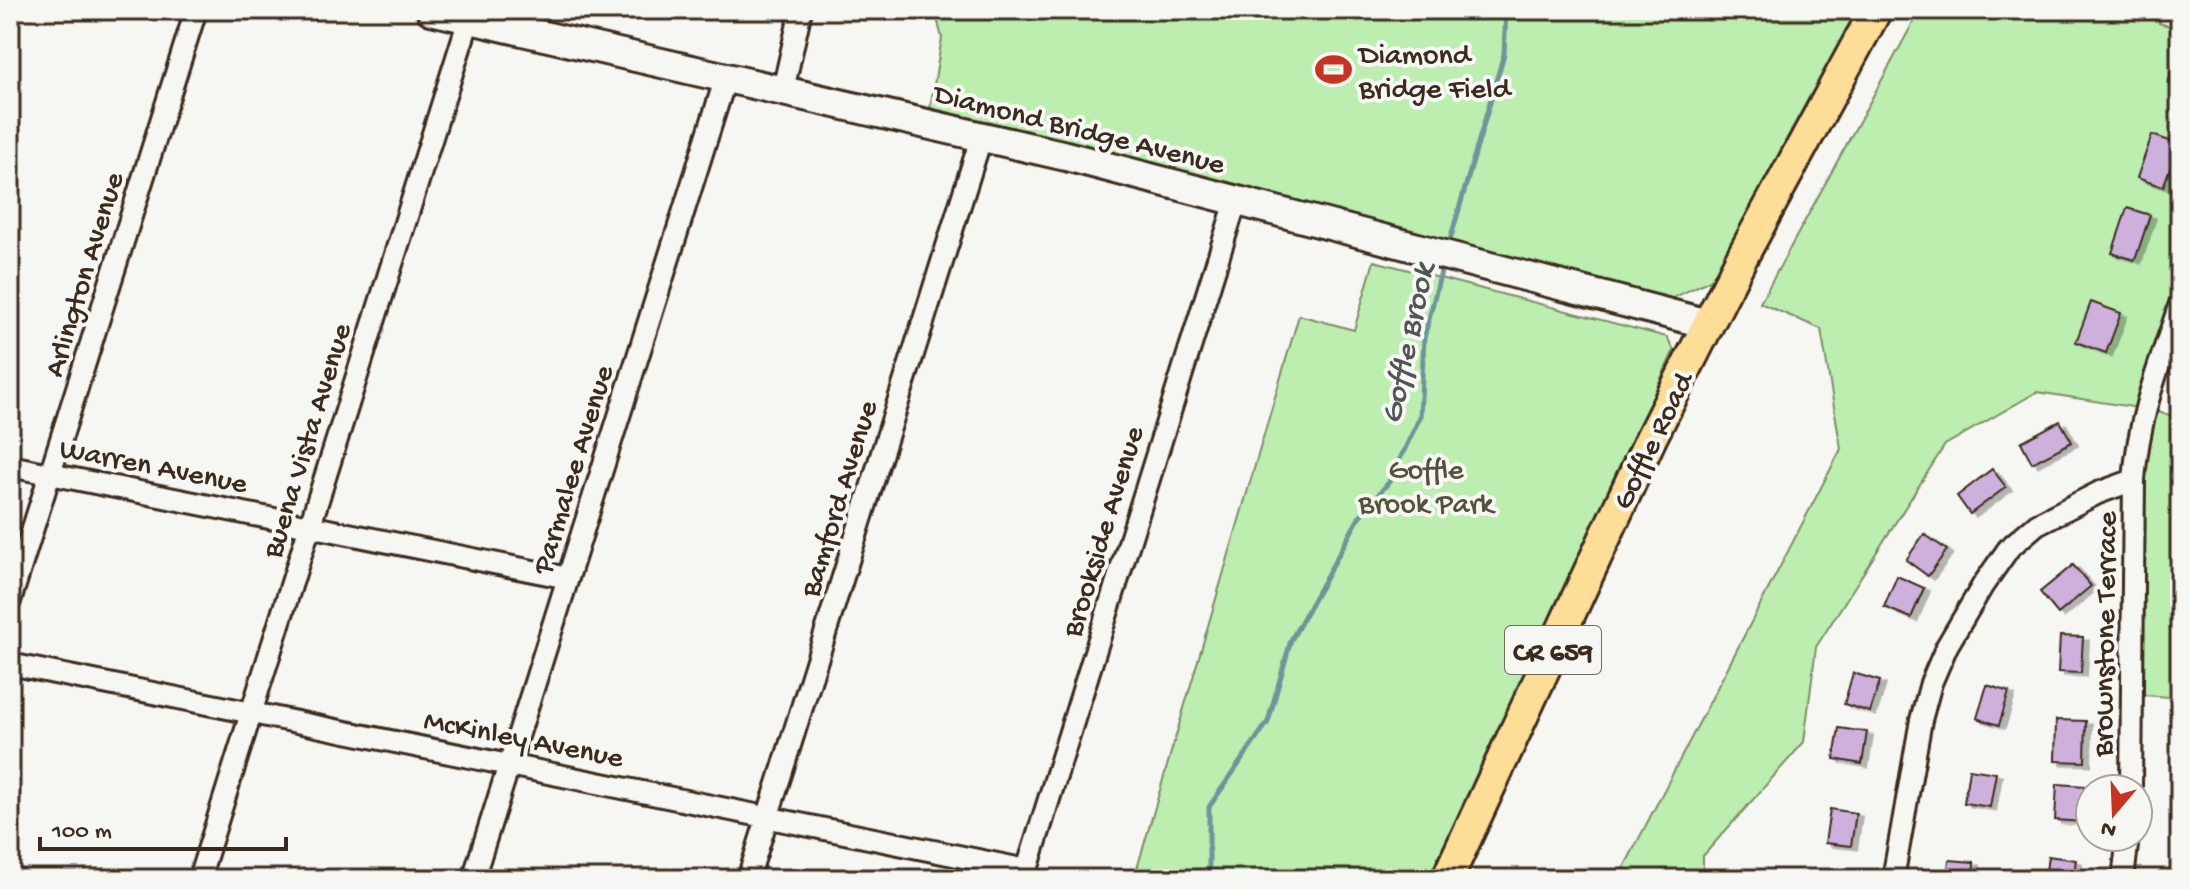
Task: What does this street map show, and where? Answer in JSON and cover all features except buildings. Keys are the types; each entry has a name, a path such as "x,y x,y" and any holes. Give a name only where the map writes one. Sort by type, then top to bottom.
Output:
{"main road":[{"name":"Goffle Road","path":"1447,879 1629,484 1708,324 1876,10"}],"street":[{"name":"Arlington Avenue","path":"10,601 196,10"},
{"name":"Diamond Bridge Avenue","path":"431,10 982,135 1708,324"},
{"path":"783,90 801,10"},
{"name":"Buena Vista Avenue","path":"199,879 469,19"},
{"name":"Parmalee Avenue","path":"473,879 726,77"},
{"name":"Bamford Avenue","path":"748,879 982,135"},
{"name":"Brookside Avenue","path":"1025,874 1236,201"},
{"name":"Brownstone Terrace","path":"2131,773 2137,442 2145,406 2180,304"},
{"name":"Warren Avenue","path":"10,466 568,578"},
{"path":"1893,879 1921,720 1931,683 1947,646 1983,585 2009,548 2037,524 2098,493 2134,480"},
{"name":"McKinley Avenue","path":"10,664 768,817 1025,874"},
{"path":"2123,879 2126,853"}],"green space":[{"path":"935,10 1865,10 1714,278 1669,300 930,108 942,38"},
{"path":"1920,10 2165,10 2159,23 2180,29 2180,290 2139,408 2037,392 1945,445 1816,647 1804,742 1703,856 1703,879 1618,879 1841,449 1821,329 1760,303"},
{"name":"Goffle Brook Park","path":"1374,261 1667,337 1674,350 1431,879 1134,879 1299,315 1354,330"},
{"path":"2139,408 2180,417 2180,698 2132,694"}],"waterway":[{"name":"Goffle Brook","path":"1448,247 1504,54 1506,10"},
{"name":"Goffle Brook","path":"1209,879 1209,807 1268,722 1291,640 1360,516 1389,482 1420,417 1424,338 1443,264"}],"place":[{"name":"Diamond Bridge Field","path":"1333,70"}]}
